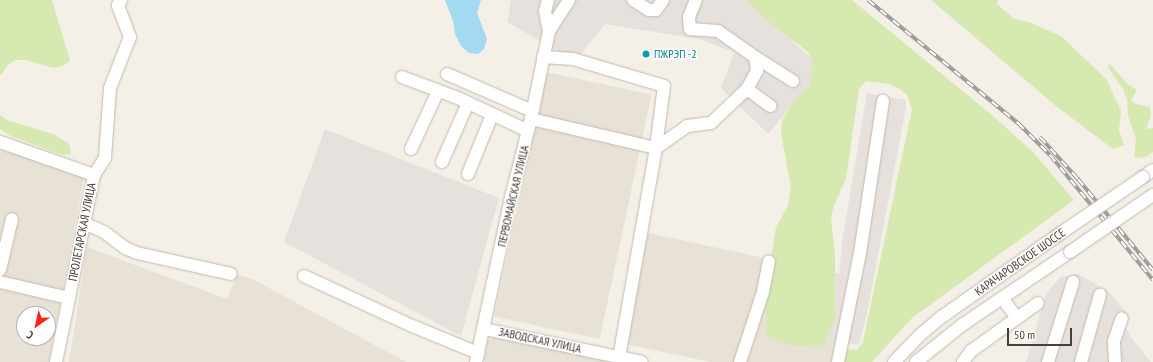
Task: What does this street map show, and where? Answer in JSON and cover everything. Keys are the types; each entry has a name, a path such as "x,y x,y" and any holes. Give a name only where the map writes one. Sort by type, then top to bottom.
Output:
{"street":[{"name":"ПРОЛЕТАРСКАЯ УЛИЦА","path":"56,362 94,175 105,158 110,88 130,37 118,5 121,0"},
{"path":"548,0 545,11 549,31"},
{"path":"549,31 569,0"},
{"path":"633,0 649,10 656,10 663,0"},
{"path":"696,0 689,17 690,29 718,31 793,81"},
{"name":"ПЕРВОМАЙСКАЯ УЛИЦА","path":"477,357 511,197 532,115 549,31"},
{"path":"543,57 573,59 664,86 656,148 619,357"},
{"path":"656,148 687,126 711,123 747,89 757,71 755,57"},
{"path":"447,74 532,115 656,148"},
{"path":"402,77 468,103 528,131"},
{"path":"747,89 770,106"},
{"path":"411,149 438,91"},
{"path":"838,362 860,253 883,101"},
{"path":"442,162 468,103"},
{"path":"468,174 492,115"},
{"path":"0,142 94,175"},
{"name":"КАРАЧАРОВСКОЕ ШОССЕ","path":"894,362 920,335 942,316 1148,174"},
{"name":"КАРАЧАРОВСКОЕ ШОССЕ","path":"916,362 943,340 1002,298 1153,195"},
{"path":"0,270 12,219"},
{"path":"84,223 104,232 125,248 136,253 231,274"},
{"path":"740,362 763,292 769,262"},
{"path":"304,276 477,357"},
{"path":"0,282 69,298"},
{"path":"1048,362 1073,282"},
{"path":"1081,362 1100,296"},
{"path":"1002,298 1016,318"},
{"path":"963,362 971,351 1038,303"},
{"path":"1115,362 1114,341 1122,318"},
{"name":"ЗАВОДСКАЯ УЛИЦА","path":"484,329 642,362"},
{"path":"931,362 943,340"}],"shaded area":[{"path":"511,0 748,0 823,69 768,134 721,88 734,52 698,39 605,24 575,61 507,22"},
{"path":"546,72 652,94 600,339 494,317"},
{"path":"867,93 906,100 906,108 867,313 859,345 833,340 842,243"},
{"path":"325,129 499,198 461,336 284,242"},
{"path":"0,143 86,167 56,325 56,306 16,306 16,346 52,346 49,362 0,362"},
{"path":"648,233 853,277 836,362 711,362 625,344"},
{"path":"87,247 227,299 237,274 254,280 406,362 69,362"},
{"path":"1078,274 1109,292 1129,316 1125,327 1133,340 1151,362 1026,362 1046,294 1060,277"},
{"path":"497,334 609,362 484,362 487,342"}],"green space":[{"path":"0,0 52,0 70,61 62,66 53,68 26,60 16,60 8,65 0,76"},
{"path":"746,0 852,0 993,116 1033,152 1074,200 912,318 872,362 843,362 845,349 857,350 863,342 912,109 907,95 900,89 889,84 866,81 859,89 846,178 833,208 831,219 835,252 835,322 828,331 823,347 794,346 767,337 765,295 776,227 788,206 791,187 781,133 782,121 794,101 810,85 813,63 808,52 770,23"},
{"path":"931,0 998,0 997,4 1014,19 1029,22 1061,36 1107,80 1121,111 1119,130 1124,145 1113,149 1056,106"},
{"path":"1110,64 1128,84 1137,90 1131,100 1136,104 1150,107 1151,116 1146,129 1153,128 1153,152 1144,158 1134,157 1136,139 1128,116 1127,99 1123,89 1108,67"},
{"path":"0,115 7,120 53,134 69,144 71,154 62,155 11,136 0,129"}],"water":[{"path":"445,0 481,0 477,13 487,39 484,49 478,54 469,53 461,46 455,34 453,21"}],"railway":[{"path":"868,0 1018,123 1050,155 1153,280"},
{"path":"1040,137 1078,179 1153,270"}],"place":[{"name":"ПЖРЭП -2","path":"646,54"}]}
